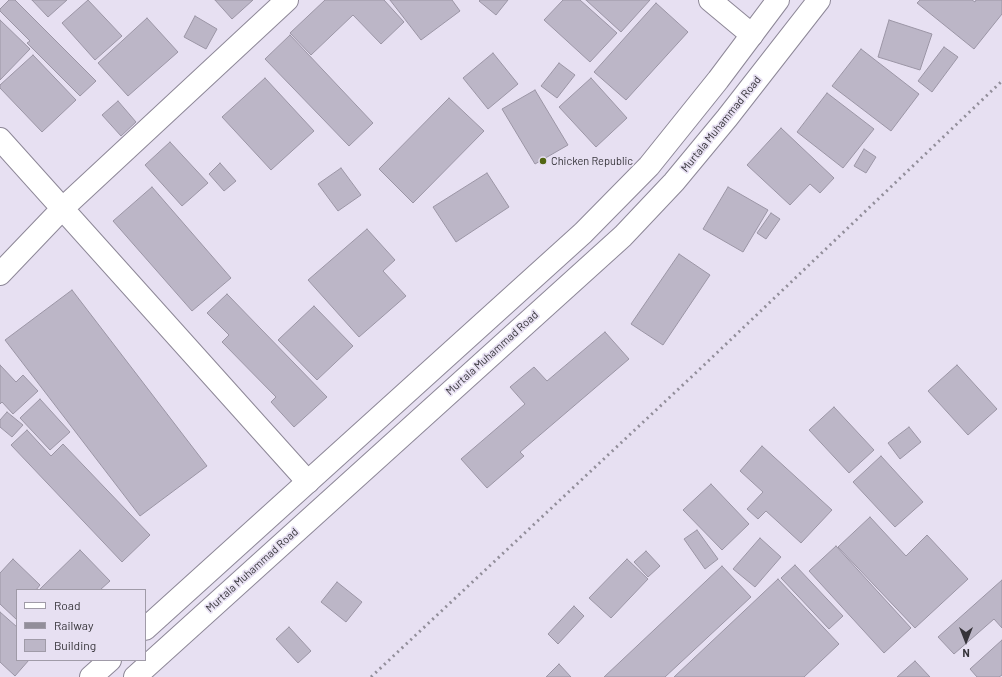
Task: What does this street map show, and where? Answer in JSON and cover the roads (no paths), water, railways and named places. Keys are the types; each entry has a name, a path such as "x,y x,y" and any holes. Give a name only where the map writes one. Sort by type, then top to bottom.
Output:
{"main road":[{"path":"0,274 62,209 287,0"},
{"path":"710,0 752,35"},
{"path":"146,628 589,227 649,166 718,80 778,0"},
{"name":"Murtala Muhammad Road","path":"135,677 623,236 674,182 727,118 819,0"},
{"path":"0,139 308,482"},
{"path":"91,677 109,661"}],"railway":[{"path":"371,677 702,367 1002,81"}],"place":[{"name":"Chicken Republic","path":"543,161"}]}
